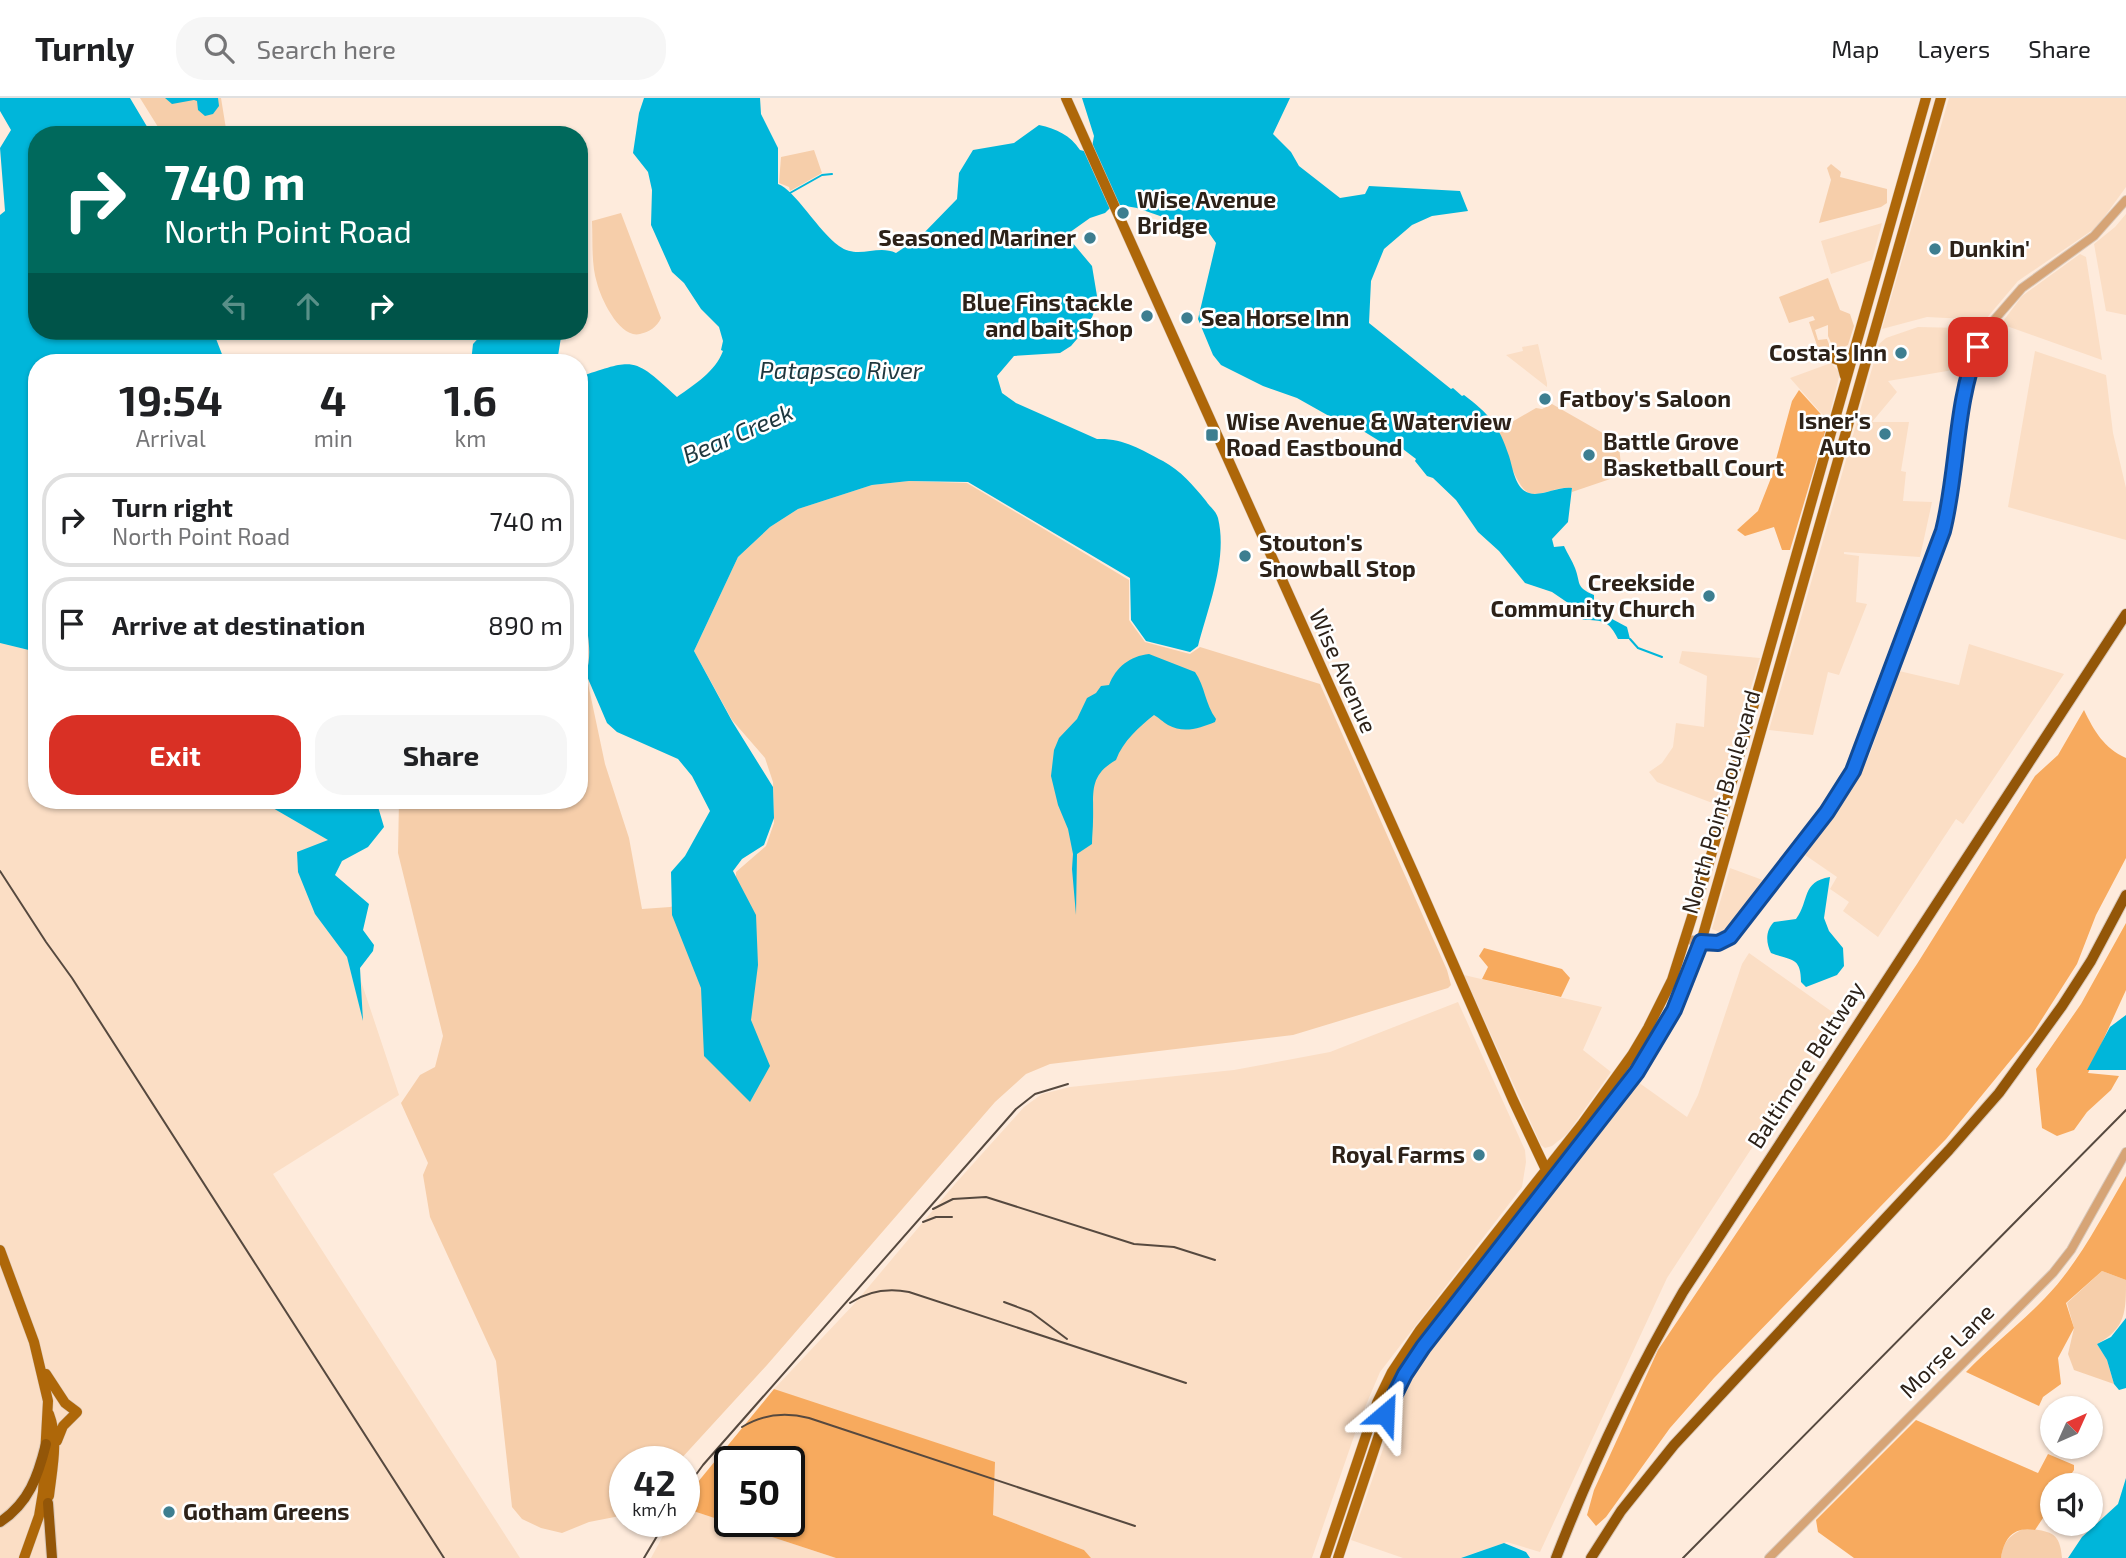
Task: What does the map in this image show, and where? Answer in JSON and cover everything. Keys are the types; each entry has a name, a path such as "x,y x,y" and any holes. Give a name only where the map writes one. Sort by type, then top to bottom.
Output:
{"highway":[{"name":"Baltimore Beltway","path":"1556,1558 1615,1417 1683,1292 2126,614"},
{"path":"1591,1558 1621,1511 1674,1445 1999,1093 2069,996 2126,895"},
{"path":"0,1522 15,1510 31,1490 40,1471 46,1444"},
{"path":"48,1503 52,1558"}],"main road":[{"name":"Wise Avenue","path":"1066,98 1415,874 1528,1134 1553,1181"},
{"name":"North Point Boulevard","path":"1325,1558 1377,1403 1402,1354 1623,1067 1648,1028 1672,980 1686,939 1926,98"},
{"name":"North Point Boulevard","path":"1338,1558 1385,1414 1405,1374 1452,1309 1617,1100 1653,1047 1682,993 1701,942 1941,98"},
{"path":"1830,358 1842,361 1845,382"},
{"path":"1817,482 1831,487"},
{"path":"1528,1134 1543,1154 1552,1154 1564,1146"},
{"path":"0,1250 41,1364 59,1396 78,1412 63,1426 54,1457 48,1503 30,1558"},
{"path":"1452,1309 1458,1293 1456,1283"},
{"path":"1416,1357 1412,1352 1420,1330"},
{"path":"1402,1354 1405,1374"},
{"path":"41,1364 53,1426 54,1457"},
{"path":"24,1558 39,1516 49,1414"},
{"path":"1350,1480 1355,1485 1358,1497"}],"street":[{"path":"1686,939 1718,943 1730,937 1827,812 1853,771 1943,531 1950,501 1968,377 1988,327 2022,288 2094,236 2126,200"},
{"name":"Morse Lane","path":"1769,1558 2053,1273 2071,1250 2126,1152"}],"shaded area":[{"path":"140,98 221,98 226,126 157,126"},
{"path":"1949,98 2126,98 2126,187 2097,227 2018,281 1985,320 1927,317 1882,329"},
{"path":"814,150 822,173 790,191 789,187 779,183 781,157"},
{"path":"1831,164 1841,172 1840,177 1887,189 1887,203 1881,207 1819,223 1831,180 1827,168"},
{"path":"621,213 661,318 652,329 640,334 633,334 619,324 607,307 595,276 592,221"},
{"path":"2126,214 2126,315 2106,311 2094,244"},
{"path":"1882,223 1872,260 1831,274 1821,241"},
{"path":"2080,254 2086,257 2102,360 2001,324 2022,296"},
{"path":"1828,278 1840,310 1850,314 1854,326 1848,345 1835,352 1828,336 1828,325 1815,330 1818,340 1827,339 1832,352 1821,357 1809,322 1815,320 1813,316 1789,323 1779,297"},
{"path":"1918,327 1962,328 1976,332 1959,369 1888,381 1897,392 1872,422 1909,422 1901,471 1906,472 1903,501 1932,502 1920,557 1844,552 1859,556 1856,602 1867,604 1839,675 1828,672 1813,735 1769,730 1879,344 1886,338"},
{"path":"1538,344 1547,387 1506,355 1523,351 1522,347"},
{"path":"2035,351 2106,375 2113,433 2126,488 2126,540 2008,507"},
{"path":"1831,363 1840,373 1828,421 1790,378"},
{"path":"1799,390 1828,422 1790,550 1782,550 1774,527 1745,536 1737,530 1758,511 1771,478 1792,401"},
{"path":"1552,404 1615,440 1619,446 1622,475 1572,492 1572,488 1567,488 1534,494 1522,487 1498,430 1536,408 1542,409"},
{"path":"909,481 967,483 1129,580 1129,620 1145,642 1190,654 1200,647 1320,684 1447,970 1451,985 1293,1035 1050,1064 1026,1074 995,1102 767,1365 693,1446 609,1446 609,1518 589,1522 562,1533 541,1528 522,1519 512,1507 496,1361 430,1217 423,1175 428,1163 401,1103 420,1075 435,1067 443,1036 398,853 399,809 588,809 588,683 605,764 629,838 642,909 670,907 736,890 736,872 766,846 774,823 773,782 765,758 732,720 694,651 738,557 770,527 798,509 872,485"},
{"path":"0,643 28,650 28,809 275,809 329,840 315,914 347,957 362,1015 361,981 399,1095 273,1174 520,1558 0,1558"},
{"path":"1969,644 2064,674 1963,824 1956,819 1878,937 1843,911 1849,902 1830,889 1837,877 1805,855 1854,786 1870,754 1899,671 1959,685"},
{"path":"1682,651 1760,658 1715,804 1657,782 1649,772 1662,763 1673,747 1676,723 1704,727 1707,676 1679,663"},
{"path":"2084,710 2101,738 2126,758 2126,858 2096,915 2077,964 2033,1033 1946,1139 1714,1378 1670,1428 1606,1517 1596,1526 1587,1515 1594,1490 1658,1350 1917,964 2035,776 2058,755"},
{"path":"1730,868 1768,882 1726,935 1712,929"},
{"path":"2126,923 2126,990 2088,1073 2119,1076 2111,1090 2087,1112 2074,1130 2057,1136 2042,1128 2036,1069 2081,1004"},
{"path":"1484,948 1562,969 1570,978 1561,997 1482,979 1488,967 1479,956"},
{"path":"1749,953 1838,1016 1667,1278 1540,1552 1507,1542 1460,1558 1403,1558 1351,1540 1396,1412 1419,1365 1638,1082 1687,1117 1698,1095 1742,964"},
{"path":"1464,975 1602,1007 1583,1050 1611,1072 1567,1134 1552,1146 1545,1148 1541,1145"},
{"path":"1458,1002 1525,1150 1522,1187 1380,1372 1360,1419 1312,1558 1091,1558 1084,1550 993,1515 774,1389 855,1303 1024,1107 1042,1094 1070,1087 1234,1070 1330,1052"},
{"path":"2126,1176 2126,1280 2102,1271 2066,1303 2074,1328 2058,1358 2061,1384 2044,1396 2040,1396 2039,1406 1966,1372 2035,1308 2057,1284 2089,1240"},
{"path":"2102,1271 2126,1280 2126,1301 2119,1325 2097,1344 2107,1360 2114,1384 2074,1370 2068,1354 2074,1328 2067,1303"},
{"path":"774,1389 995,1462 993,1515 1084,1550 1091,1558 836,1558 772,1537 805,1537 805,1446 727,1446"},
{"path":"1916,1420 2038,1473 2045,1460 2062,1460 2074,1465 2072,1473 2040,1473 2040,1522 2035,1530 2021,1530 2011,1535 2001,1558 1854,1558 1818,1532 1816,1520"},
{"path":"714,1462 714,1518 700,1513 700,1479"},
{"path":"700,1513 714,1518 714,1537 772,1537 836,1558 651,1558 662,1537 700,1537"},
{"path":"2026,1528 2040,1531 2040,1536 2055,1536 2059,1542 2062,1558 2001,1558 2008,1539"}],"water":[{"path":"0,98 130,98 147,126 28,126 28,340 216,340 222,354 28,354 28,650 0,643 0,215 5,211 0,148 11,130 0,111"},
{"path":"165,98 218,98 219,106 213,114 205,116 198,110 197,101 172,104"},
{"name":"Patapsco River","path":"644,98 760,98 761,114 778,148 778,184 792,194 839,246 853,252 882,250 896,253 920,237 957,199 959,173 973,150 1014,143 1039,125 1062,133 1080,150 1092,147 1094,136 1082,98 1290,98 1273,134 1291,152 1299,166 1340,198 1365,194 1369,186 1460,191 1468,211 1432,216 1412,225 1384,249 1371,281 1369,323 1451,389 1464,395 1487,414 1501,436 1515,477 1524,491 1539,494 1572,488 1568,522 1552,539 1554,547 1564,546 1581,587 1594,595 1594,607 1627,627 1630,639 1618,639 1612,628 1605,623 1583,620 1574,607 1552,592 1525,583 1499,551 1478,532 1456,500 1433,478 1427,476 1416,459 1399,446 1381,442 1342,418 1329,416 1297,398 1263,386 1221,365 1213,355 1198,319 1216,243 1209,233 1137,208 1114,204 1105,213 1090,218 1066,235 1092,266 1098,302 1089,325 1071,346 1060,353 1014,356 997,376 1002,393 1016,403 1097,439 1115,440 1131,445 1169,465 1196,489 1214,511 1218,518 1220,534 1219,566 1198,646 1190,652 1146,641 1131,620 1130,578 968,482 909,481 872,485 798,509 770,527 738,557 694,651 732,721 773,787 774,818 764,845 742,859 733,871 756,915 758,965 751,1020 770,1066 750,1102 704,1056 701,988 672,915 671,872 685,856 710,811 692,776 678,759 617,732 607,723 588,679 588,374 612,366 633,365 651,374 677,397 710,371 723,351 719,327 672,272 651,225 652,190 648,172 633,153"},
{"path":"477,340 561,340 558,354 472,354 473,344"},
{"path":"1149,654 1195,672 1216,719 1215,722 1186,730 1174,728 1154,715 1127,741 1116,760 1101,772 1093,794 1092,844 1077,854 1076,915 1073,854 1051,776 1054,750 1059,738 1077,719 1087,698 1101,686 1109,685 1124,664"},
{"path":"275,809 379,809 384,827 368,847 342,861 335,875 369,904 363,930 374,945 373,951 360,968 363,1021 347,957 315,914 298,872 297,852 328,840"},
{"path":"1830,877 1824,918 1829,931 1843,948 1844,966 1837,975 1806,987 1801,982 1799,968 1794,961 1771,953 1767,941 1768,933 1774,922 1796,919 1810,887 1821,879"},
{"path":"2126,1015 2126,1070 2087,1070 2110,1027"},
{"path":"2126,1318 2126,1388 2119,1390 2114,1384 2107,1360 2097,1344 2111,1337"},
{"path":"2126,1478 2126,1558 2068,1558 2083,1536 2103,1536 2103,1518 2118,1504"},
{"path":"1504,1543 1526,1552 1530,1558 1461,1558"}],"waterway":[{"path":"790,193 822,175 832,174"},
{"path":"1630,639 1638,648 1662,657"}],"railway":[{"path":"0,871 72,978 444,1558"},
{"path":"700,1469 1016,1109 1035,1094 1068,1084"},
{"path":"1683,1558 2126,1110"},
{"path":"933,1209 953,1199 986,1197 1134,1244 1174,1247 1215,1260"},
{"path":"923,1222 936,1217 952,1217"},
{"path":"850,1303 878,1292 909,1292 1186,1383"},
{"path":"1004,1302 1031,1312 1067,1339"},
{"path":"742,1427 774,1415 809,1418 1135,1526"},
{"path":"644,1558 656,1537"}],"place":[{"name":"Wise Avenue Bridge","path":"1123,213"},
{"name":"Seasoned Mariner","path":"1090,238"},
{"name":"Dunkin'","path":"1935,249"},
{"name":"Blue Fins tackle and bait Shop","path":"1147,316"},
{"name":"Sea Horse Inn","path":"1187,318"},
{"name":"Costa's Inn","path":"1901,353"},
{"name":"Fatboy's Saloon","path":"1545,399"},
{"name":"Isner's Auto","path":"1885,434"},
{"name":"Wise Avenue & Waterview Road Eastbound","path":"1212,435"},
{"name":"Battle Grove Basketball Court","path":"1589,455"},
{"name":"Stouton's Snowball Stop","path":"1245,556"},
{"name":"Creekside Community Church","path":"1709,596"},
{"name":"Royal Farms","path":"1479,1155"},
{"name":"Gotham Greens","path":"169,1512"}],"route":[{"path":"1385,1414 1405,1374 1423,1347 1637,1072 1674,1010 1701,942 1714,944 1730,937 1843,789 1853,771 1891,673 1943,531 1950,501 1968,377 1978,347"}],"water label":[{"name":"Bear Creek","path":"738,434"}]}
